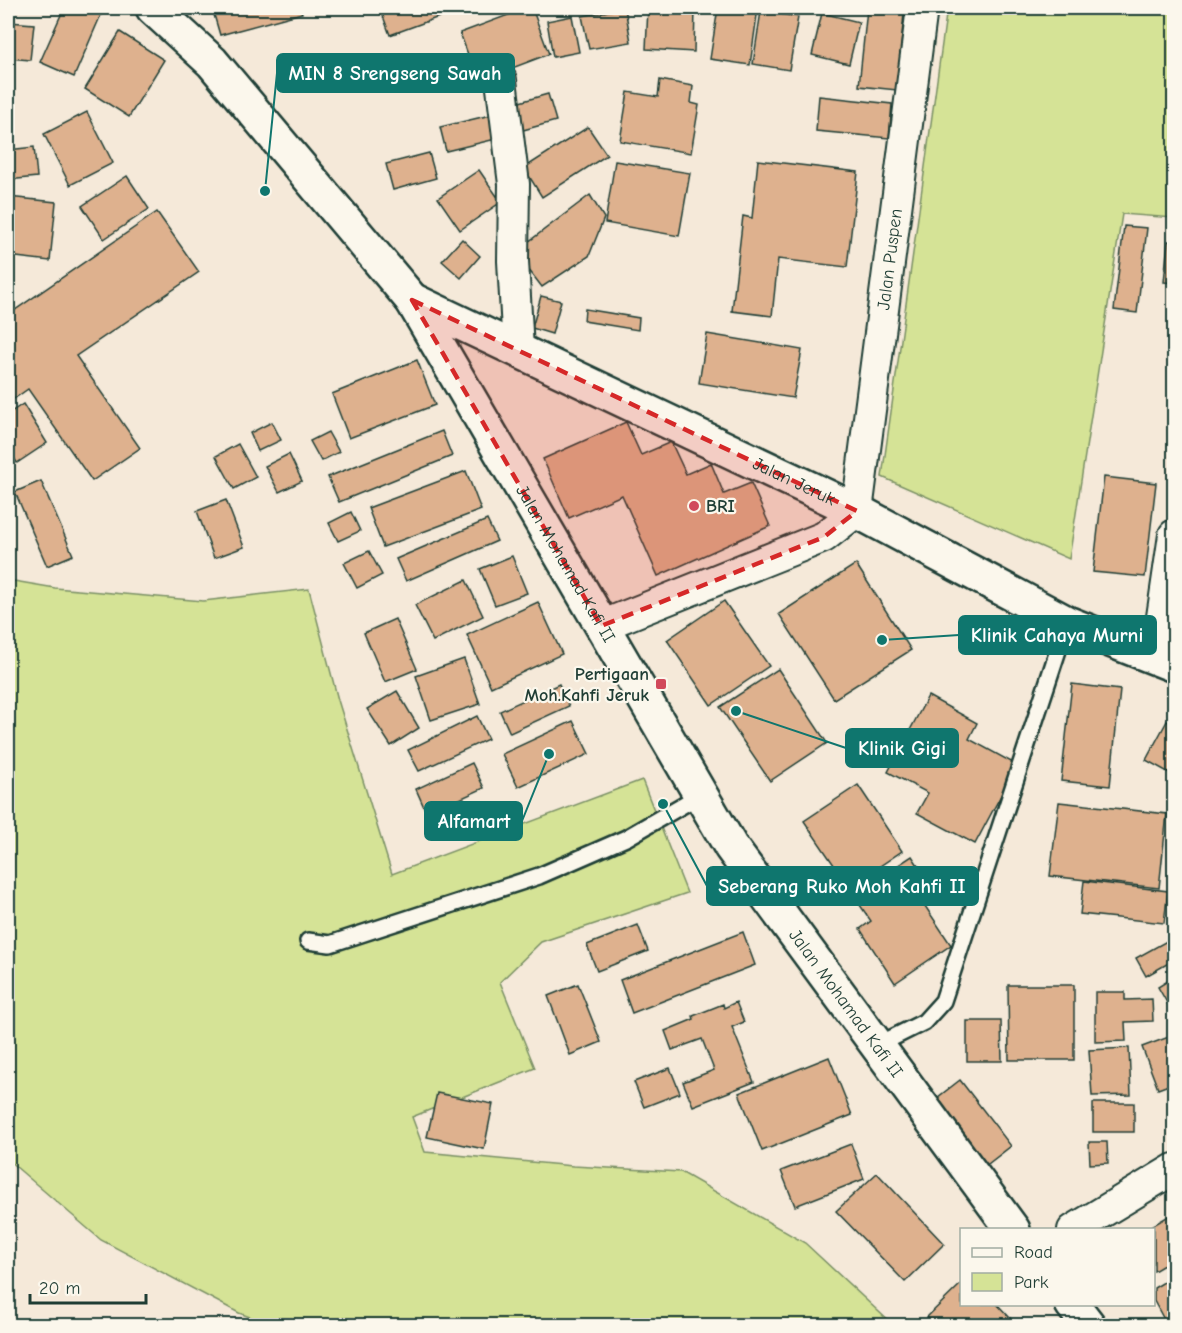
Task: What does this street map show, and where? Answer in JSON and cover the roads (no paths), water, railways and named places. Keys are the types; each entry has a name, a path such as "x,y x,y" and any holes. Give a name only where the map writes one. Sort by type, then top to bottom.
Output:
{"main road":[{"name":"Jalan Mohamad Kafi II","path":"153,8 212,62 412,300 730,847 1012,1228"},
{"name":"Jalan Jeruk","path":"412,300 857,511 1067,623 1165,662"},
{"path":"1073,1306 1089,1326"}],"street":[{"name":"Jalan Puspen","path":"857,511 922,8"},
{"path":"501,80 514,184 513,261 519,350"},
{"path":"601,626 824,537 857,511"},
{"path":"1165,662 1174,535"},
{"path":"1076,1228 1174,1169"}],"lane":[{"path":"876,1046 924,1022 944,1001 1067,623"},
{"path":"308,941 330,944 539,876 626,838 700,795"}],"place":[{"name":"MIN 8 Srengseng Sawah","path":"265,191"},
{"name":"BRI","path":"694,506"},
{"name":"Klinik Cahaya Murni","path":"882,640"},
{"name":"Pertigaan Moh.Kahfi Jeruk","path":"661,684"},
{"name":"Klinik Gigi","path":"736,711"},
{"name":"Alfamart","path":"549,754"},
{"name":"Seberang Ruko Moh Kahfi II","path":"663,804"}]}
